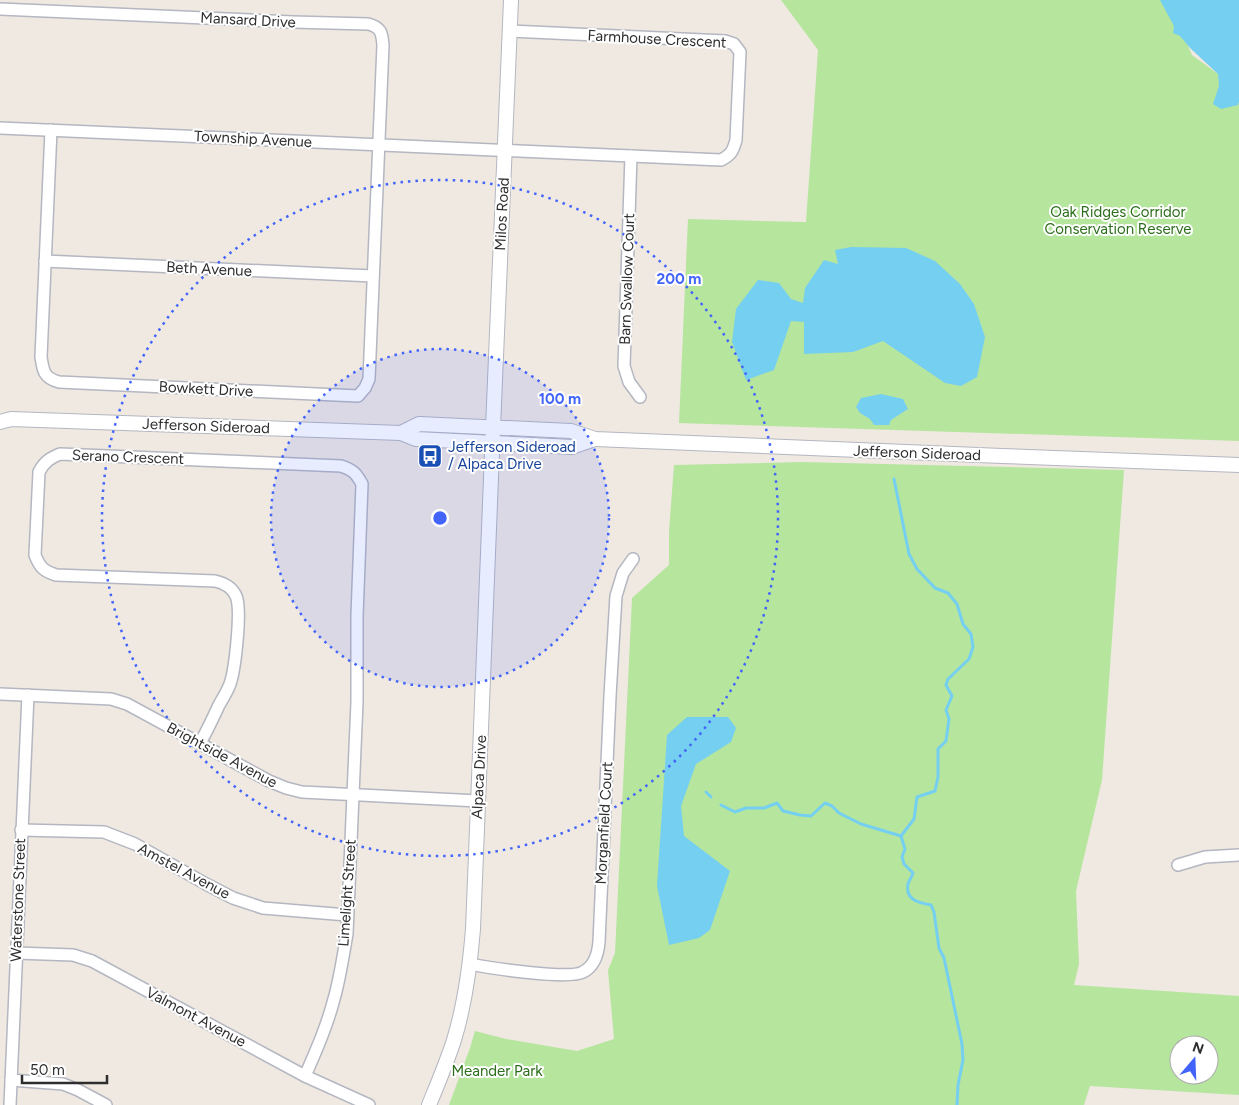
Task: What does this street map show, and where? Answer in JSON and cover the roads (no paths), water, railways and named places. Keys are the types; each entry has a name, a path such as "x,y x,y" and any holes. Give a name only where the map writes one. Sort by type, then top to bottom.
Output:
{"street":[{"name":"Milos Road","path":"492,444 511,0"},
{"name":"Mansard Drive","path":"0,9 368,24 374,26 380,30 383,45 379,145"},
{"name":"Farmhouse Crescent","path":"505,150 721,160 729,156 734,149 736,140 740,52 734,44 725,41 510,31"},
{"name":"Township Avenue","path":"0,128 505,150"},
{"name":"Bowkett Drive","path":"51,130 41,357 46,375 52,380 59,382 358,396 365,388 369,379 379,145"},
{"name":"Barn Swallow Court","path":"631,156 624,366 629,382 640,397"},
{"name":"Beth Avenue","path":"45,261 374,276"},
{"name":"Jefferson Sideroad","path":"4,417 401,433 416,439 572,447 595,439"},
{"name":"Jefferson Sideroad","path":"401,433 419,424 571,431 595,439 1239,465"},
{"name":"Alpaca Drive","path":"429,1105 454,1038 470,964 474,929 492,444"},
{"name":"Serano Crescent","path":"200,744 230,685 236,655 237,597 230,587 215,581 56,575 46,571 39,564 36,555 39,472 44,463 51,457 60,454 341,466 351,470 358,476 362,484 353,794"},
{"name":"Morganfield Court","path":"470,964 535,973 573,975 582,973 590,968 595,961 599,942 609,705 616,596 622,573 633,559"},
{"name":"Brightside Avenue","path":"0,694 111,699 127,704 269,781 302,792 478,800"},
{"name":"Waterstone Street","path":"10,1105 28,695"},
{"name":"Limelight Street","path":"305,1076 324,1030 341,972 347,934 353,794"},
{"name":"Amstel Avenue","path":"21,830 104,832 135,844 233,898 262,908 347,915"},
{"path":"1178,865 1205,857 1239,855"},
{"name":"Valmont Avenue","path":"16,953 73,955 92,961 305,1076 370,1105"},
{"path":"11,1080 62,1084 106,1105"}],"water":[{"path":"1160,0 1239,0 1238,105 1221,109 1213,104 1219,86 1218,74 1180,36 1173,33 1174,26"},
{"path":"851,247 906,248 935,261 960,284 974,304 985,337 977,377 961,386 945,383 883,341 853,352 804,354 804,322 791,321 774,370 746,380 732,342 736,309 758,280 779,283 791,299 803,303 805,288 824,260 838,264 835,250"},
{"path":"881,394 903,399 908,409 891,420 889,425 874,425 856,407 861,398"},
{"path":"687,717 728,717 736,728 731,742 696,764 681,806 684,836 730,871 710,930 699,938 669,945 657,886 667,735"}],"waterway":[{"path":"894,479 909,554 917,569 935,588 948,593 957,604 963,624 971,634 973,647 969,659 948,679 946,685 952,696 946,710 949,719 946,741 938,749 938,777 935,791 917,797 914,819 901,836"},
{"path":"706,792 711,797"},
{"path":"721,805 735,812 746,808 764,808 777,803 783,811 811,816 825,803 832,806 839,813 861,824 901,836"},
{"path":"901,836 905,849 902,857 904,864 913,873 908,884 909,894 914,900 931,905 934,912 939,948 944,958 962,1044 963,1060 958,1085 957,1105"}],"place":[{"name":"Jefferson Sideroad / Alpaca Drive","path":"430,456"}],"park label":[{"name":"Oak Ridges Corridor Conservation Reserve","path":"1118,220"},
{"name":"Meander Park","path":"497,1071"}]}
